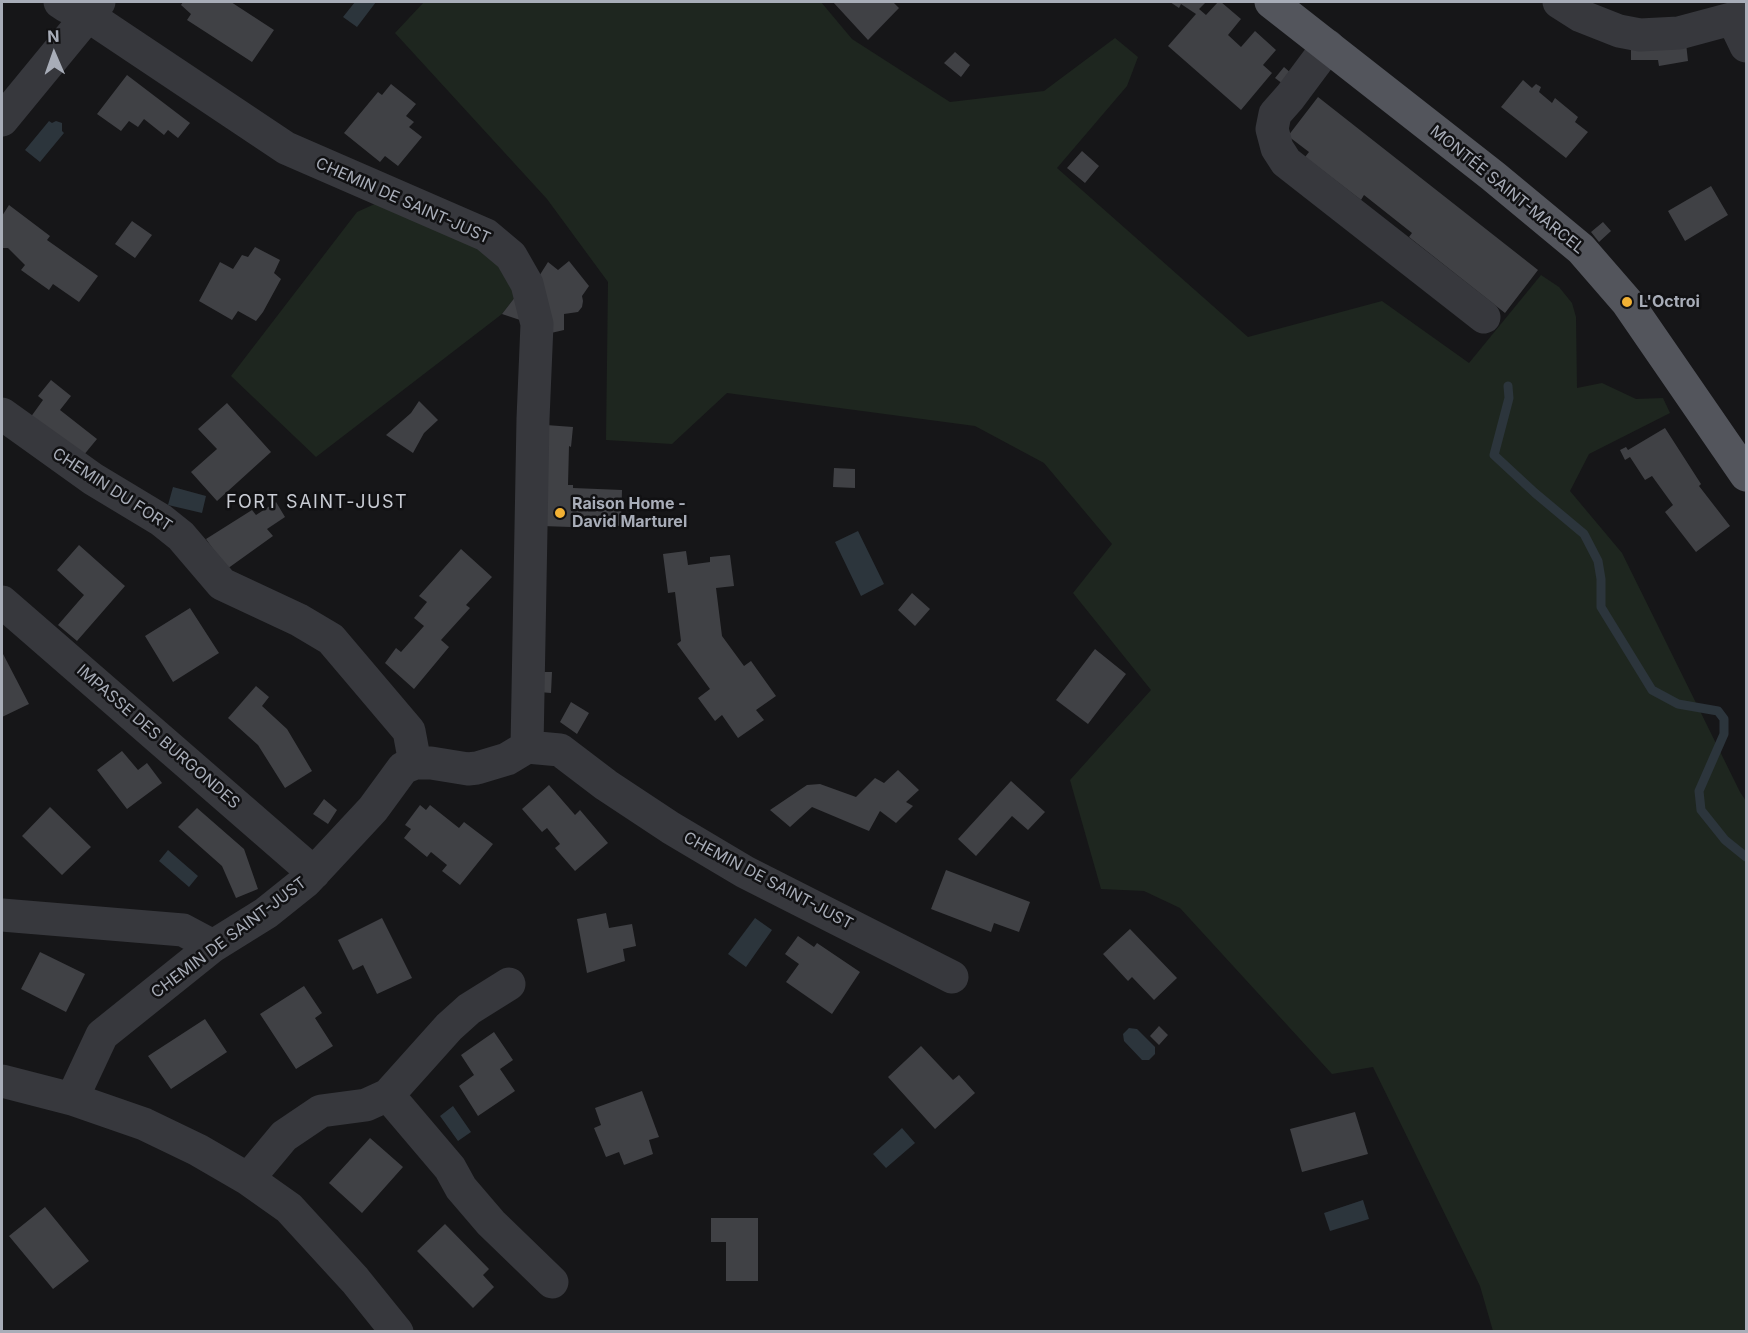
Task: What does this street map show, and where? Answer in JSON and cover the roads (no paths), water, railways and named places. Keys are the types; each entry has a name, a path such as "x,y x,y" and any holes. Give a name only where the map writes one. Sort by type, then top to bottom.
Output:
{"main road":[{"name":"MONTÉE SAINT-MARCEL","path":"1271,2 1493,176 1581,249 1627,302 1746,475"}],"street":[{"path":"1559,2 1591,20 1619,31 1640,35 1742,27"},
{"name":"CHEMIN DE SAINT-JUST","path":"2,120 82,6 286,148 486,235 511,256 527,284 537,324 532,420 528,747 560,750 606,785 671,828 745,872 952,977"},
{"path":"1328,46 1275,114 1272,129 1277,147 1286,162 1484,317"},
{"name":"CHEMIN DU FORT","path":"2,414 93,479 161,520 181,536 222,584 299,620 332,639 409,731 416,763"},
{"name":"IMPASSE DES BURGONDES","path":"2,602 314,873"},
{"path":"416,763 477,768 507,759 528,747"},
{"name":"CHEMIN DE SAINT-JUST","path":"72,1099 102,1035 213,946 266,913 314,873 372,809 403,768 416,763"},
{"path":"2,915 183,930 213,946"},
{"path":"248,1179 284,1136 321,1111 366,1105 388,1095 449,1027 469,1009 509,984"},
{"path":"2,1081 72,1099 144,1124 198,1150 248,1179 289,1208 355,1280 397,1332"},
{"path":"388,1095 450,1168 461,1188 491,1223 552,1282"}],"waterway":[{"path":"1508,386 1509,398 1494,455 1584,534 1598,561 1601,579 1601,607 1652,690 1678,704 1718,711 1724,719 1724,734 1699,791 1701,810 1725,840 1746,857"}],"place":[{"name":"L'Octroi","path":"1627,302"},
{"name":"Raison Home - David Marturel","path":"560,513"}],"district":[{"name":"FORT SAINT-JUST","path":"317,503"}]}
